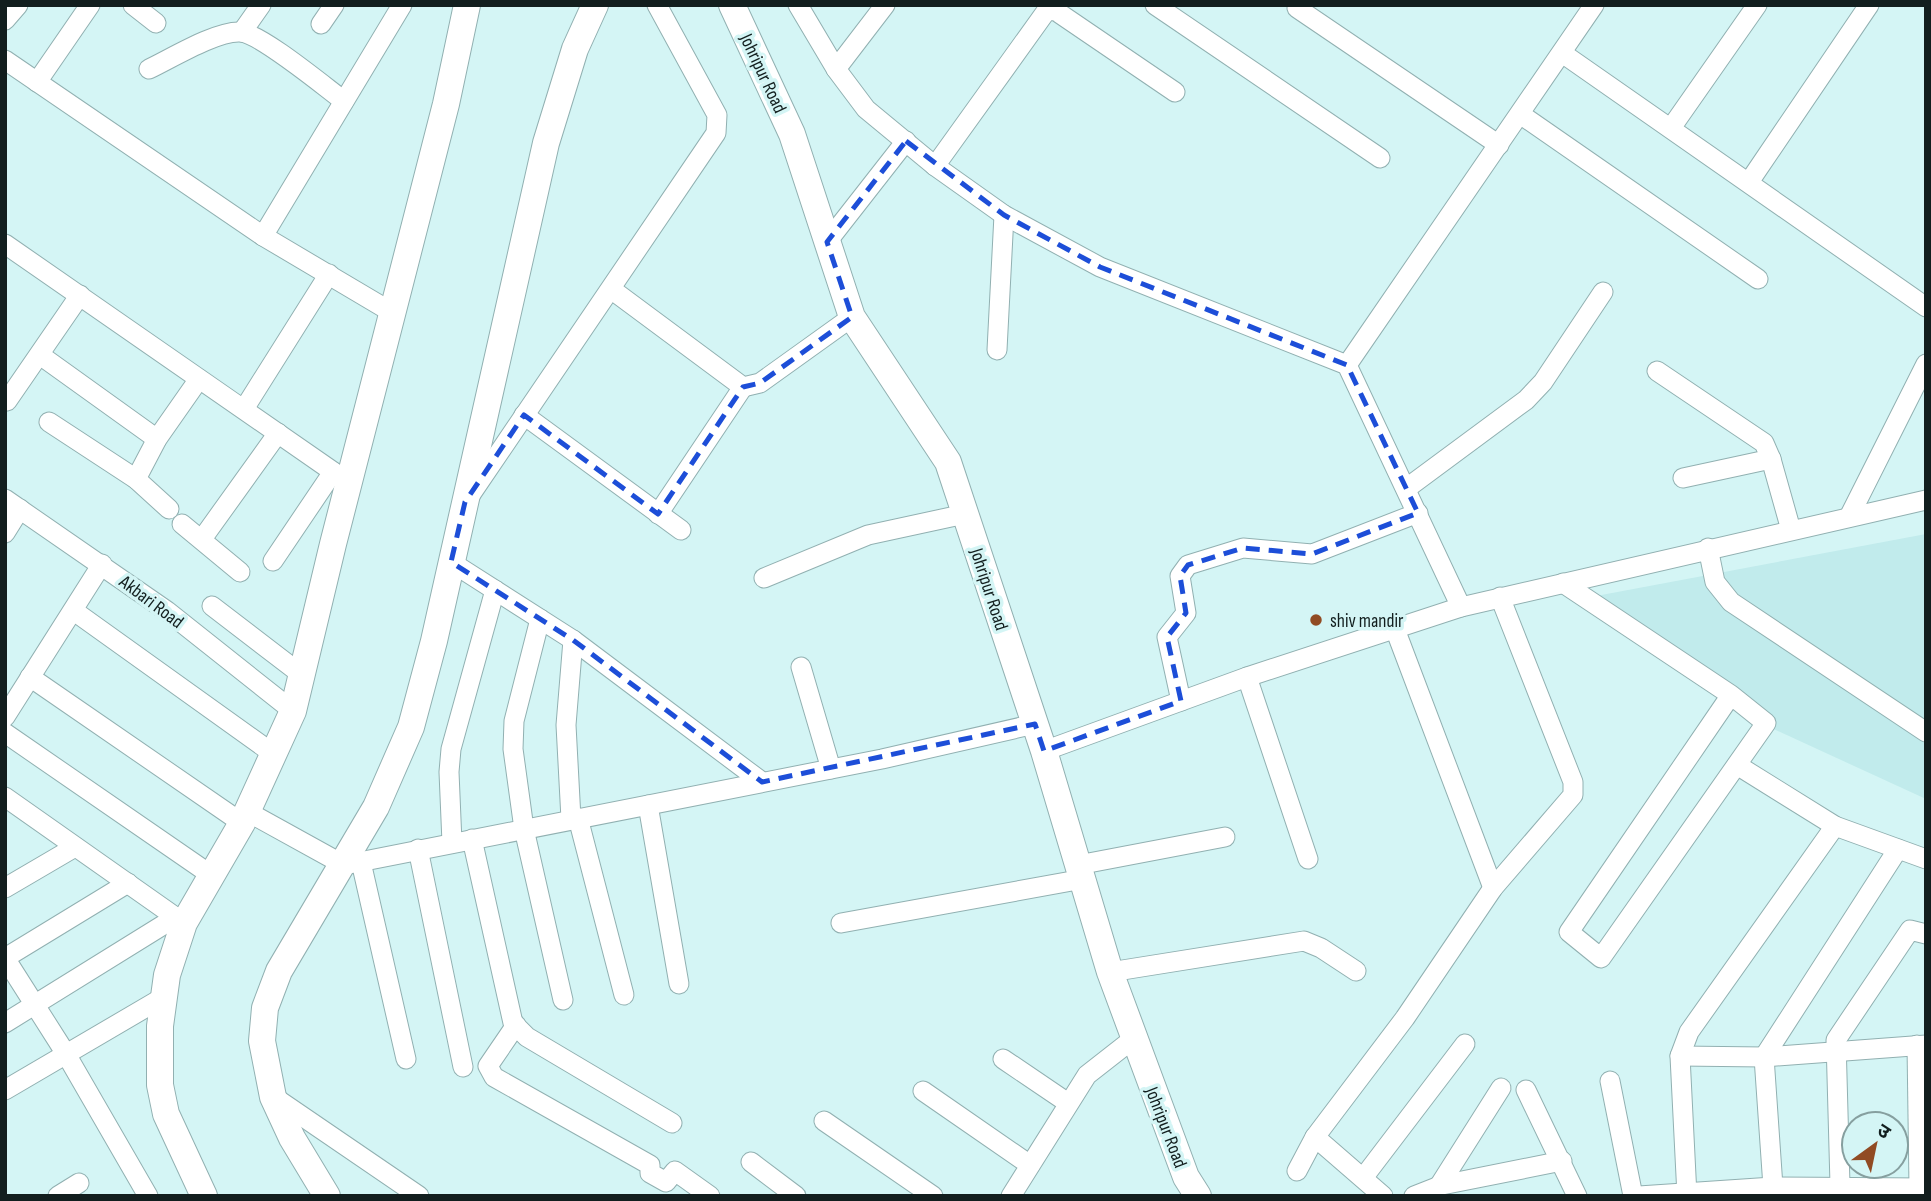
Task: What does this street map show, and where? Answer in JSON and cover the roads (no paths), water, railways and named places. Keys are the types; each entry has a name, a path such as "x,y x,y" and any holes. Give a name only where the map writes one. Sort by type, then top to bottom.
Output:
{"street":[{"path":"5,20 18,5"},
{"path":"37,82 90,5"},
{"path":"133,5 156,23"},
{"path":"242,32 261,5"},
{"path":"321,24 334,5"},
{"path":"263,236 402,5"},
{"path":"204,1196 166,1114 160,1085 162,998 180,920 253,820 293,711 341,477 393,313 446,104 467,5"},
{"path":"327,1196 273,1097 262,1041 265,1008 279,971 353,864 396,768 411,727 452,562 546,143 571,60 595,5"},
{"path":"465,502 712,142 718,123 657,5"},
{"name":"Johripur Road","path":"732,5 792,134 852,317 948,462 1044,751 1110,972 1186,1177 1198,1196"},
{"path":"836,69 885,5"},
{"path":"1347,365 1594,5"},
{"path":"1671,128 1757,5"},
{"path":"1749,182 1869,5"},
{"path":"1161,7 1380,158"},
{"path":"803,8 836,69 866,109 935,166 1004,215 1100,267 1347,365 1461,607"},
{"path":"1297,8 1499,145"},
{"path":"935,166 1048,10 1056,11 1175,92"},
{"path":"149,69 227,34 242,32 270,47 344,102"},
{"path":"1562,52 1923,301"},
{"path":"5,60 263,236 393,313"},
{"path":"1520,114 1758,279"},
{"path":"827,242 906,141"},
{"path":"997,349 1004,215"},
{"path":"5,244 341,477"},
{"path":"244,409 329,274"},
{"path":"611,289 743,387"},
{"path":"1407,488 1526,400 1543,382 1603,292"},
{"path":"8,401 80,295"},
{"path":"658,514 743,387 760,383 852,317"},
{"path":"40,355 157,439"},
{"path":"1849,517 1926,364"},
{"path":"1657,371 1764,443 1772,459 1791,530"},
{"path":"136,479 157,439 199,379"},
{"path":"524,415 681,530"},
{"path":"49,422 136,479 175,517 240,572"},
{"path":"202,539 278,433"},
{"path":"1683,478 1772,459"},
{"path":"273,561 341,477"},
{"path":"1044,751 1247,677 1461,607 1708,548 1926,500"},
{"path":"5,533 13,504"},
{"name":"Akbari Road","path":"13,504 102,564 293,711"},
{"path":"1181,701 1167,637 1186,613 1180,576 1188,565 1243,548 1312,554 1418,513"},
{"path":"764,578 868,535 965,514"},
{"path":"1708,548 1715,582 1731,602 1926,732"},
{"path":"452,562 573,640 762,782"},
{"path":"102,564 6,720 211,875"},
{"path":"1563,583 1731,695 1766,723 1601,958 1569,932 1731,695"},
{"path":"452,843 449,772 451,749 495,590"},
{"path":"1297,1171 1315,1137 1405,1018 1493,888 1570,800 1574,789 1500,597"},
{"path":"212,606 302,675"},
{"path":"74,611 275,755"},
{"path":"540,619 514,721 513,749 524,828 563,1000"},
{"path":"1395,629 1493,888"},
{"path":"573,640 566,725 575,819 624,995"},
{"path":"801,667 831,769"},
{"path":"30,677 253,820 319,852 353,864 831,769 1035,724"},
{"path":"1247,677 1308,859"},
{"path":"1737,765 1835,826 1926,859"},
{"path":"5,797 180,920"},
{"path":"648,804 678,984"},
{"path":"1686,1193 1680,1056 1689,1032 1835,826"},
{"path":"841,923 1081,872 1225,836"},
{"path":"472,839 509,1013 516,1026 527,1037 672,1123"},
{"path":"5,888 75,846"},
{"path":"418,849 463,1067"},
{"path":"1773,1187 1764,1057 1898,849"},
{"path":"353,864 406,1059"},
{"path":"128,883 5,958 66,1054 141,1193"},
{"path":"5,1023 180,920"},
{"path":"1842,1191 1836,1040 1910,930 1926,934"},
{"path":"1110,972 1304,941 1321,948 1356,971"},
{"path":"5,1090 162,998"},
{"path":"516,1026 488,1066 494,1077 650,1165 650,1173 666,1182 675,1171 710,1196"},
{"path":"1011,1196 1087,1075 1133,1039"},
{"path":"1363,1178 1465,1044"},
{"path":"1639,1196 1743,1192 1773,1187 1842,1191 1922,1187 1922,1045 1764,1057 1680,1056"},
{"path":"1003,1059 1068,1103"},
{"path":"1610,1081 1633,1196"},
{"path":"1439,1186 1501,1088"},
{"path":"923,1090 1030,1165"},
{"path":"1526,1090 1577,1196"},
{"path":"273,1097 419,1196"},
{"path":"824,1121 933,1196"},
{"path":"1315,1137 1383,1196"},
{"path":"1414,1196 1439,1186 1562,1161"},
{"path":"751,1163 796,1196"},
{"path":"58,1196 79,1183"}],"place":[{"name":"shiv mandir","path":"1316,620"}]}
